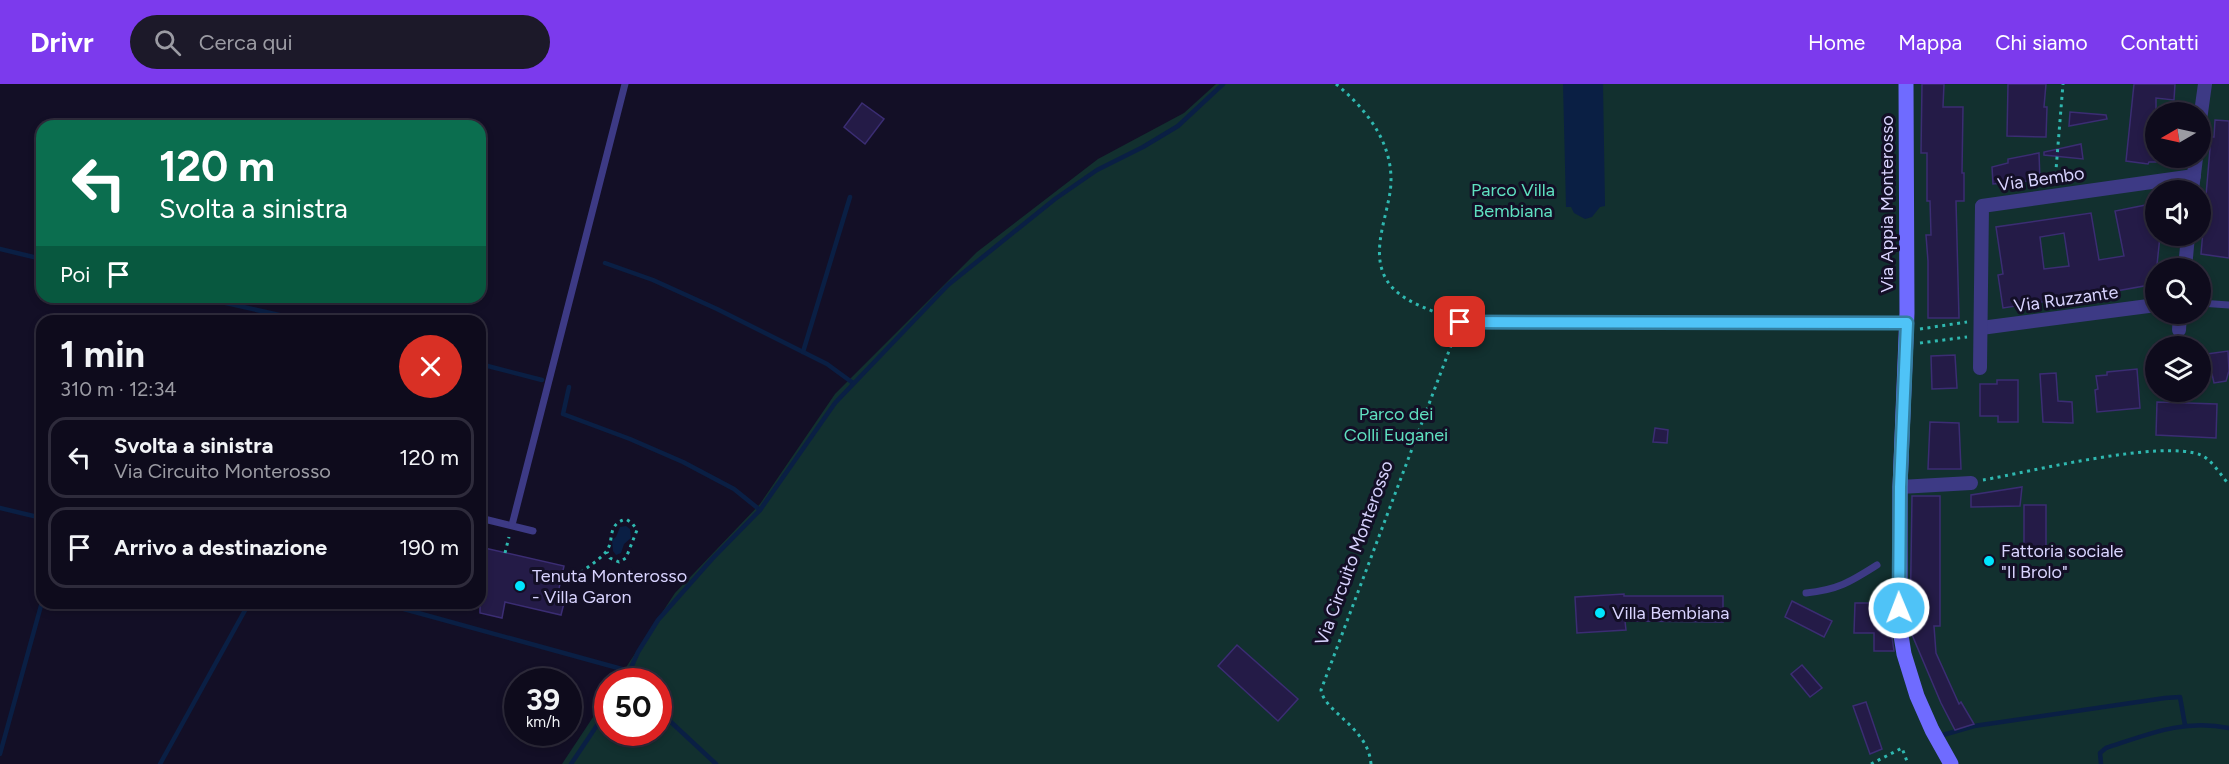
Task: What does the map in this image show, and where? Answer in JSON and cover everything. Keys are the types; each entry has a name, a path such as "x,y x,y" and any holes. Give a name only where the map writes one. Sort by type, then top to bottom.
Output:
{"main road":[{"name":"Via Appia Monterosso","path":"1906,84 1911,326 1900,487 1900,629 1904,654 1917,696 1951,764"}],"street":[{"path":"2202,102 2205,84"},
{"name":"Via Bembo","path":"1980,368 1982,206 2053,196 2145,187"},
{"name":"Via Ruzzante","path":"1981,328 2145,306"},
{"path":"1460,322 1911,326"},
{"path":"2179,324 2179,330"},
{"path":"1900,487 1971,483"}],"lane":[{"path":"512,525 626,84"},
{"path":"2211,304 2229,305"},
{"path":"486,519 532,531"},
{"path":"1806,593 1842,587 1877,565"}],"path":[{"path":"1336,84 1368,115 1384,145 1389,162 1390,196 1379,256 1387,280 1394,289 1415,304 1460,322"},
{"path":"2053,196 2063,84"},
{"name":"Via Circuito Monterosso","path":"1371,764 1367,750 1355,729 1323,698 1321,690 1460,322"},
{"path":"1911,326 1981,328"},
{"path":"1914,343 1981,328"},
{"path":"1971,483 2111,456 2162,450 2185,451 2203,456 2229,485"},
{"path":"561,578 571,580 607,552 613,527 618,522 626,519 633,523 637,530 626,558 619,562 610,558 607,552"},
{"path":"505,553 512,525"},
{"path":"1871,764 1902,748 1908,764"}],"green space":[{"name":"Parco dei Colli Euganei","path":"1216,84 2229,84 2229,764 562,764 574,746 582,746 582,734 594,716 594,746 672,746 672,668 626,668 675,593 760,504 835,394 977,252 1098,159 1184,113"}],"water":[{"path":"1563,84 1603,84 1605,206 1600,207 1592,217 1585,219 1574,213 1571,207 1566,207"},
{"path":"626,526 630,529 631,538 624,544 621,553 616,555 613,551 612,540 616,537 620,527"}],"building":[{"path":"1922,84 1944,84 1943,107 1963,107 1964,201 1956,201 1959,318 1928,318 1926,235 1931,235 1930,201 1927,201 1927,153 1921,153"},
{"path":"2008,84 2046,84 2044,107 2047,107 2046,137 2007,136"},
{"path":"2134,84 2175,84 2174,100 2156,98 2156,102 2145,102 2145,164 2126,161"},
{"path":"862,103 884,119 865,144 844,127"},
{"path":"2070,112 2106,115 2107,119 2069,126"},
{"path":"2215,120 2229,121 2229,258 2201,254 2202,246 2211,246 2211,180 2207,180 2208,168 2211,168 2211,137 2214,137"},
{"path":"2081,144 2083,159 2044,155 2044,152"},
{"path":"2039,153 2040,180 1993,184 1992,167 2008,163 2008,159"},
{"path":"2145,205 2145,246 2159,246 2158,258 2145,258 2145,286 2116,291 2116,288 2081,293 2081,296 2003,308 1998,275 2003,274 1996,227 2091,213 2099,260 2124,256 2115,211","holes":["2064,233 2069,266 2044,269 2040,237"]},
{"path":"2228,351 2229,371 2226,381 2214,383 2211,374 2211,353"},
{"path":"1955,355 1957,388 1932,389 1931,356"},
{"path":"2137,369 2140,408 2097,412 2096,376 2107,375 2107,372"},
{"path":"2056,373 2058,401 2072,402 2073,423 2043,422 2040,374"},
{"path":"1997,380 2018,380 2018,422 1998,422 1998,416 1980,416 1980,384 1997,384"},
{"path":"2157,402 2217,404 2216,438 2156,435"},
{"path":"1930,422 1959,423 1961,469 1928,469"},
{"path":"1655,428 1668,430 1667,443 1653,442"},
{"path":"2022,487 2020,506 1971,507 1971,495"},
{"path":"1912,496 1940,496 1940,626 1934,626 1936,653 1959,704 1961,702 1974,724 1955,730 1910,630"},
{"path":"2024,505 2046,505 2046,552 2024,552"},
{"name":"Tenuta Monterosso - Villa Garon","path":"486,548 564,566 558,593 566,595 561,615 505,602 502,618 480,613 480,609 486,609"},
{"path":"1624,594 1624,596 1723,596 1723,622 1625,621 1626,630 1577,633 1575,597"},
{"path":"1792,601 1832,621 1824,637 1785,617"},
{"path":"1855,603 1887,603 1894,651 1874,651 1874,633 1854,633"},
{"path":"1237,645 1298,699 1278,721 1218,666"},
{"path":"1802,665 1822,688 1810,697 1791,674"},
{"path":"1866,702 1882,749 1870,754 1853,706"}],"waterway":[{"path":"631,668 658,620 712,559 760,510 835,403 948,285 1055,199 1097,170 1178,126 1223,84"},
{"path":"803,352 850,197"},
{"path":"0,249 36,258"},
{"path":"605,263 653,280 717,309 827,364 853,383"},
{"path":"226,303 279,315"},
{"path":"486,366 542,380"},
{"path":"569,387 563,414 683,462 734,489 760,510"},
{"path":"0,508 36,517"},
{"path":"0,754 40,609"},
{"path":"160,764 246,609"},
{"path":"404,609 618,668"},
{"path":"1943,735 1974,726 2180,697 2185,725"},
{"path":"672,723 716,764"},
{"path":"2101,764 2100,753 2106,748 2166,729 2196,725 2229,728"},
{"path":"571,764 594,730"}],"place":[{"name":"Fattoria sociale \"Il Brolo\"","path":"1989,561"},
{"name":"Tenuta Monterosso - Villa Garon","path":"520,586"},
{"name":"Villa Bembiana","path":"1600,613"}],"route":[{"path":"1460,322 1907,323 1900,487 1899,608"}],"park label":[{"name":"Parco Villa Bembiana","path":"1513,200"}]}
